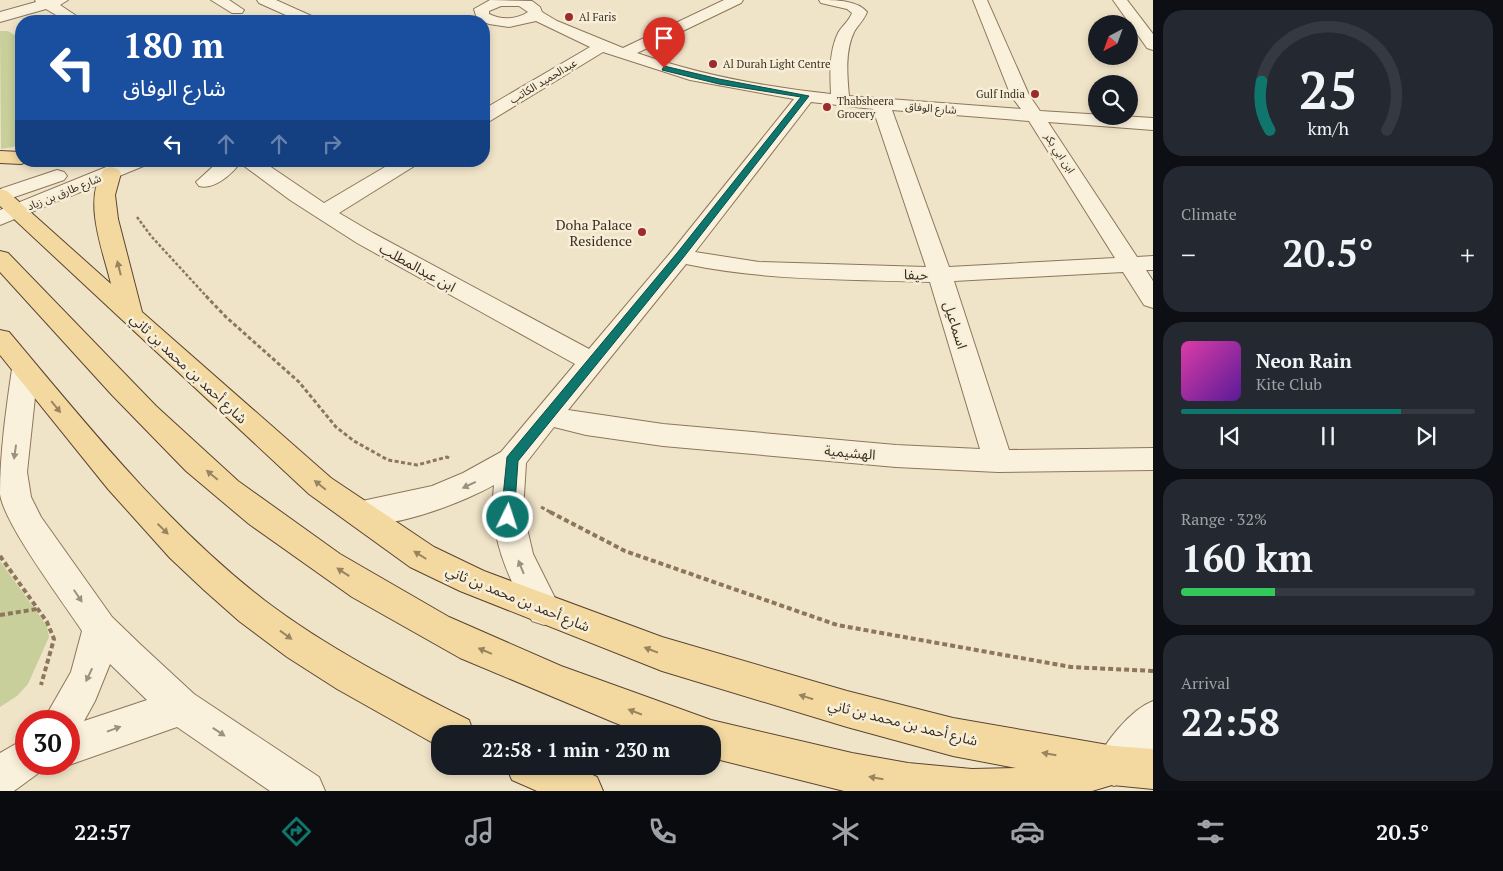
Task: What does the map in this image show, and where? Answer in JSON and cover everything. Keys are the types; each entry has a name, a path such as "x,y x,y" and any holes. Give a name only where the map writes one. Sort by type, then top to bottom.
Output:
{"main road":[{"path":"0,157 15,158"},
{"path":"104,167 107,219 131,316"},
{"name":"شارع أحمد بن محمد بن ثاني","path":"3,205 131,316 320,486 422,557 472,581 662,654 847,709 953,737 1114,766 1153,769"},
{"path":"0,258 97,361 198,463 241,499 308,549 412,614 473,646 580,690 674,725"},
{"path":"0,338 102,465 139,505 251,610 314,656 438,725"},
{"path":"721,741 852,773 908,784 972,789 1012,789 1114,766"},
{"path":"547,775 584,791"}],"street":[{"path":"218,0 237,10"},
{"path":"264,0 298,15"},
{"path":"623,54 736,0"},
{"path":"826,0 852,6 860,12 858,18 845,35 840,67 840,100"},
{"name":"ابن ابي بكر","path":"980,0 1014,86 1025,104 1036,116 1142,264 1153,300"},
{"path":"1120,0 1153,45"},
{"path":"0,17 50,1 68,15"},
{"path":"477,14 491,4 511,1"},
{"name":"شارع الوفاق","path":"511,1 539,9 568,32"},
{"path":"490,18 505,22 525,20 539,9"},
{"name":"شارع الوفاق","path":"505,22 568,32 623,54 700,77 806,96 882,105 1153,124"},
{"name":"عبدالحميد الكاتب","path":"490,113 602,46"},
{"path":"359,514 402,508 497,484 512,460 680,256 806,96"},
{"name":"اسماعيل","path":"882,105 940,275 998,461"},
{"name":"شارع طارق بن زياد","path":"3,205 104,167"},
{"path":"206,182 225,167"},
{"name":"ابن عبدالمطلب","path":"258,167 323,213 592,362"},
{"path":"323,213 400,167"},
{"name":"حيفا","path":"680,256 728,266 759,269 940,275 1142,264"},
{"path":"25,369 12,472 16,497 29,525 100,628 181,707 306,791"},
{"name":"الهشيمية","path":"549,416 595,426 663,435 887,455 998,461 1153,458"},
{"path":"497,484 508,517 514,548 526,579 544,610"},
{"path":"69,710 90,674 98,654 100,628"},
{"path":"80,742 181,707"},
{"path":"1114,766 1153,720"}],"path":[{"path":"133,212 151,236 226,317 299,382 336,427 354,441 388,460 416,465 447,457 625,551 837,625 1071,667 1153,671"},
{"path":"0,556 47,622 54,639 39,693"},
{"path":"0,616 37,609"}],"green space":[{"path":"0,31 8,31 15,35 15,146 1,149"},
{"path":"0,561 47,626 49,637 28,684 17,696 0,707"}],"place":[{"name":"Al Faris","path":"569,17"},
{"name":"Al Durah Light Centre","path":"713,64"},
{"name":"Gulf India","path":"1035,94"},
{"name":"Thabsheera Grocery","path":"827,107"},
{"name":"Doha Palace Residence","path":"642,232"}],"route":[{"path":"508,517 512,460 680,256 806,96 719,82 664,68"}]}
